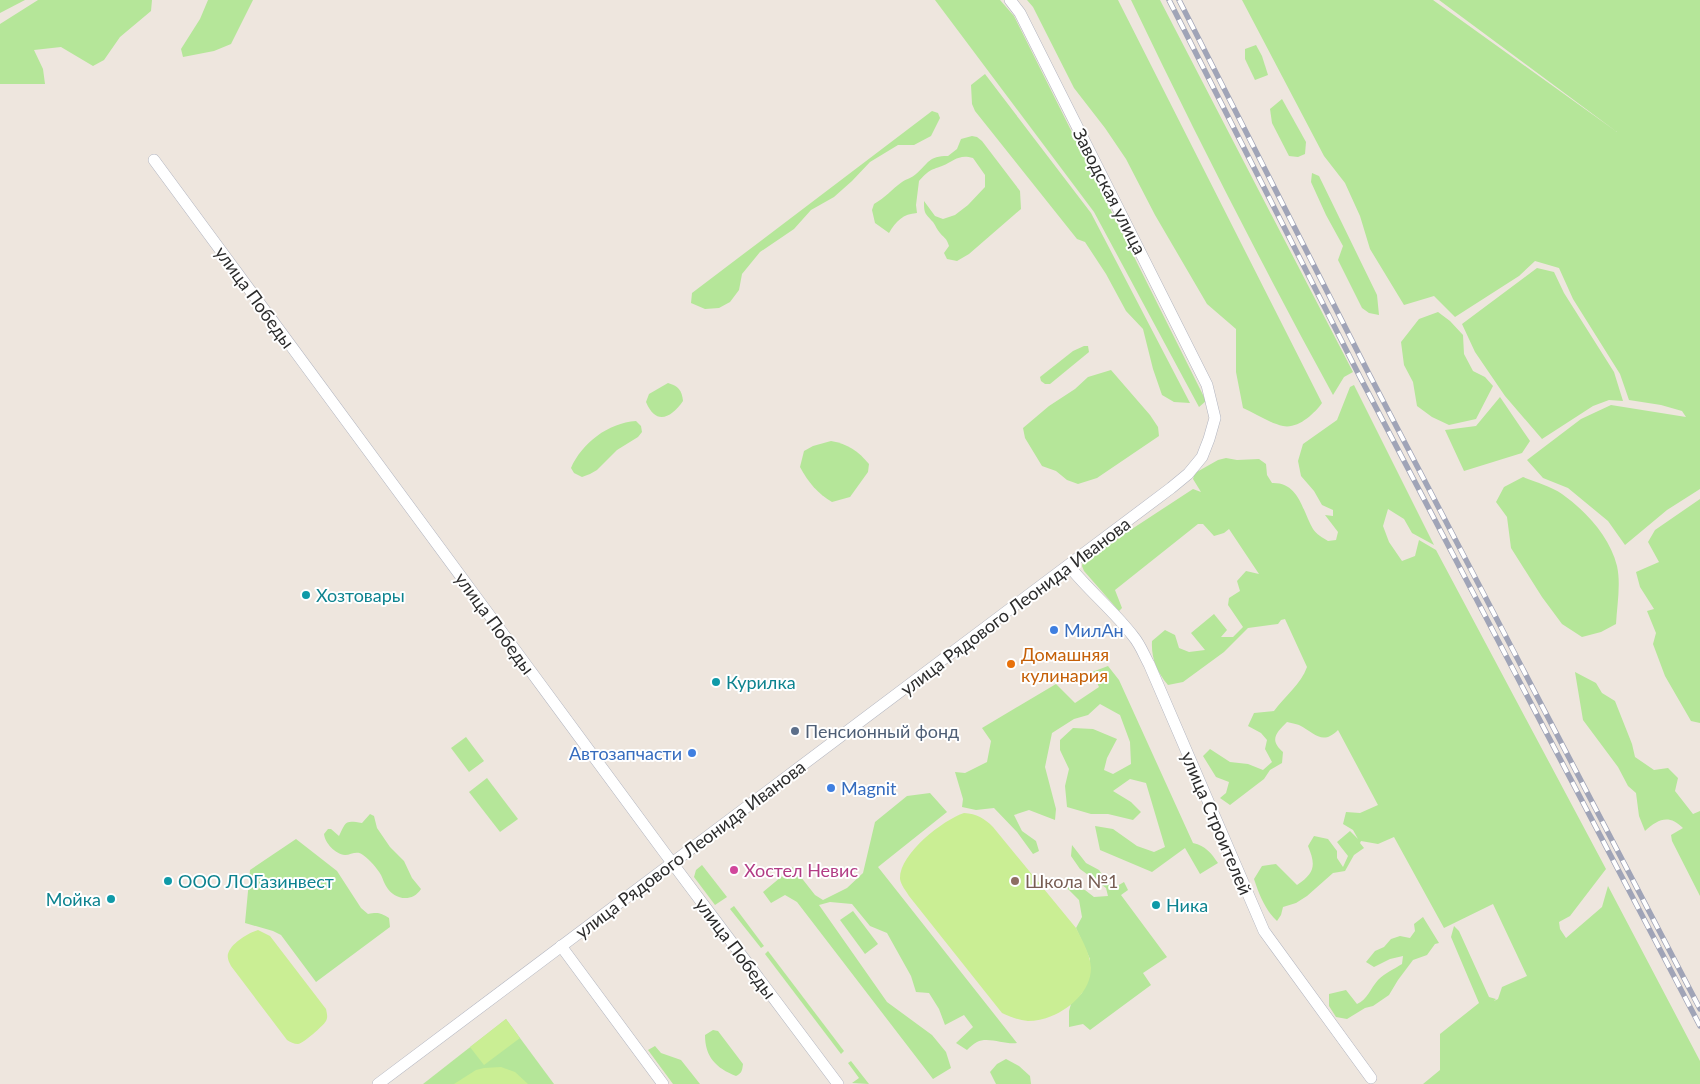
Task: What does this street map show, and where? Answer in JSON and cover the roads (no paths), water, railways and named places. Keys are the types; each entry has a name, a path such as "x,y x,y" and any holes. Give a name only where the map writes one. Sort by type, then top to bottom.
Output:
{"street":[{"name":"Заводская улица","path":"1010,0 1020,13 1207,385"},
{"name":"улица Победы","path":"154,160 672,863 838,1084"},
{"name":"улица Рядового Леонида Иванова","path":"378,1084 1069,566 1188,474 1202,457 1215,418 1207,385"},
{"name":"улица Строителей","path":"1069,566 1135,638 1149,664 1264,931 1368,1080"},
{"path":"561,946 663,1084"}],"railway":[{"path":"1169,0 1360,377 1700,1026"},
{"path":"1179,0 1368,372 1700,1009"}],"place":[{"name":"Хозтовары","path":"306,595"},
{"name":"МилАн","path":"1054,630"},
{"name":"Домашняя кулинария","path":"1011,664"},
{"name":"Курилка","path":"716,682"},
{"name":"Пенсионный фонд","path":"795,731"},
{"name":"Автозапчасти","path":"692,753"},
{"name":"Magnit","path":"831,788"},
{"name":"Хостел Невис","path":"734,870"},
{"name":"ООО ЛОГазинвест","path":"168,881"},
{"name":"Школа №1","path":"1015,881"},
{"name":"Мойка","path":"111,899"},
{"name":"Ника","path":"1156,905"}]}
